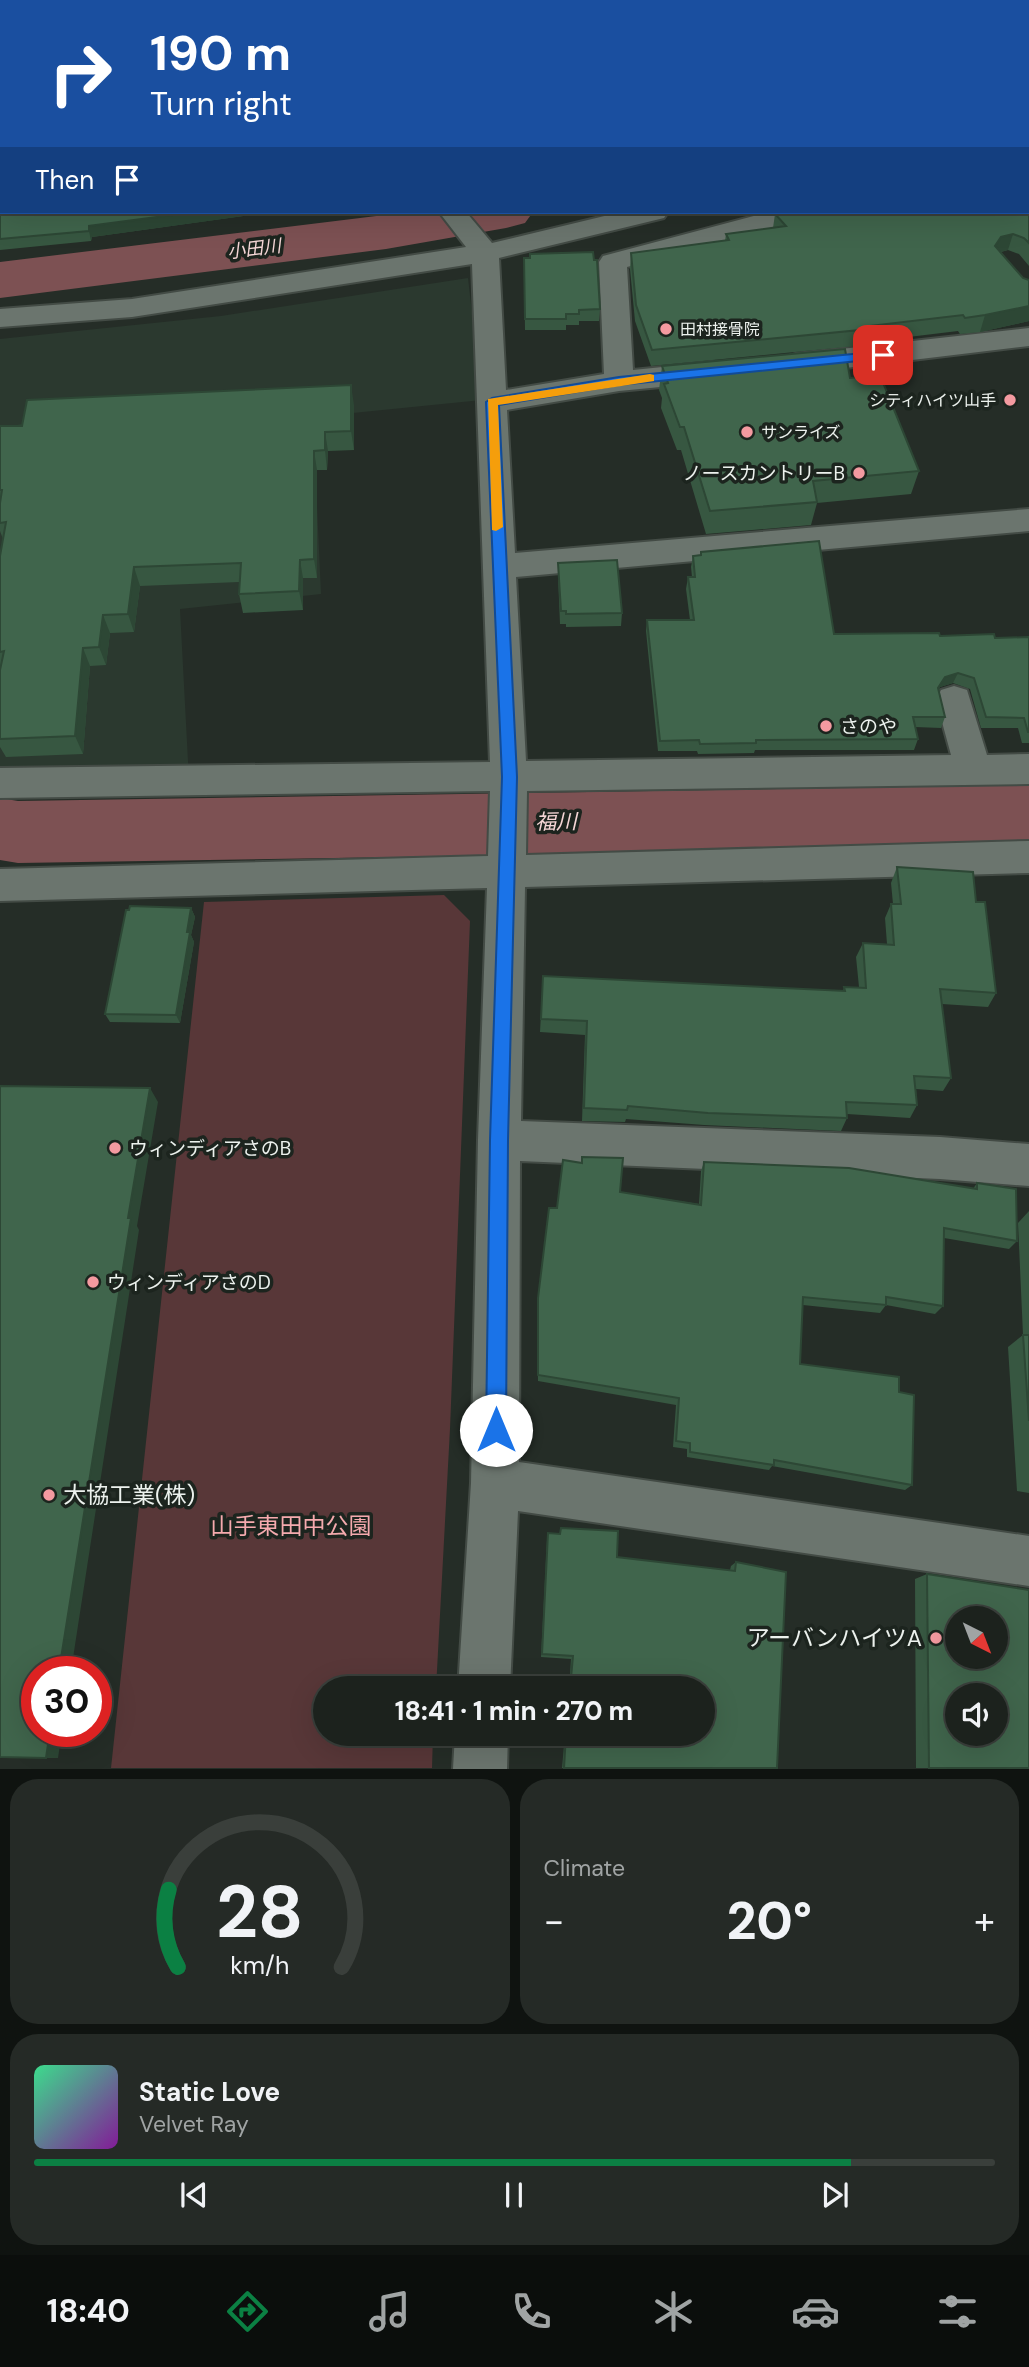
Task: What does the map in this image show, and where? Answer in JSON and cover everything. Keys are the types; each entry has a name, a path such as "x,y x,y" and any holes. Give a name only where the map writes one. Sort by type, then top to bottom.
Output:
{"street":[{"path":"454,214 483,250 509,784 499,1140 495,1483 485,1676"},
{"path":"0,318 132,308 483,250 645,214"},
{"path":"619,381 613,262 792,214"},
{"path":"492,402 619,381 910,353 1029,337"},
{"path":"498,567 1029,520"},
{"path":"954,700 973,768"},
{"path":"0,783 509,784 973,768 1029,769"},
{"path":"0,885 506,863 1029,857"},
{"path":"499,1140 940,1158 1029,1165"},
{"path":"495,1483 1029,1561"},
{"path":"480,1769 481,1746"}],"shaded area":[{"path":"468,278 482,400 313,417 321,594 180,609 189,780 0,772 0,339 221,316"}],"green space":[{"name":"山手東田中公園","path":"444,895 470,921 450,1429 437,1676 313,1676 313,1746 433,1746 432,1768 111,1768 204,902"}],"building":[{"path":"0,214 180,214 89,226 89,231 0,239"},
{"path":"775,214 1029,214 1029,243 1013,234 1001,237 995,246 1023,278 1029,280 1029,306 965,318 963,315 869,326 870,329 652,350 636,305 631,253 729,240 726,234 786,226"},
{"path":"593,252 594,260 597,260 600,309 579,310 579,314 566,314 566,319 525,319 524,258 530,258 530,254"},
{"path":"845,349 850,378 880,375 919,471 813,481 817,502 710,511 684,427 680,427 664,384 668,383 662,366"},
{"path":"351,385 351,431 325,432 325,450 314,451 314,559 300,560 299,591 239,594 241,563 134,567 128,614 103,615 99,647 83,648 75,736 0,739 0,670 4,651 0,652 0,556 6,522 0,523 0,426 22,426 27,400"},
{"path":"819,541 834,634 939,633 940,636 994,634 995,638 1029,637 1029,732 1024,718 986,717 974,678 958,673 945,677 938,688 945,717 913,717 918,739 756,740 756,743 700,744 699,740 660,741 647,620 694,620 688,577 695,577 693,556 701,555 701,552"},
{"path":"617,560 622,613 566,614 566,611 561,611 558,563"},
{"path":"897,867 973,872 976,902 985,902 996,993 940,989 951,1078 914,1076 917,1105 846,1102 847,1118 708,1113 628,1106 627,1110 584,1108 587,1021 541,1019 543,976 845,991 844,987 866,988 863,943 894,945 891,904 901,904"},
{"path":"130,906 191,908 187,932 190,932 176,1015 105,1014 126,910 129,910"},
{"path":"0,1086 150,1088 61,1656 21,1656 21,1747 48,1747 46,1758 0,1757"},
{"path":"582,1157 623,1158 620,1192 701,1205 704,1162 849,1168 977,1189 977,1183 1016,1189 1017,1241 944,1228 943,1306 886,1297 886,1305 803,1297 800,1364 899,1377 899,1392 914,1395 912,1485 774,1460 774,1465 690,1452 690,1443 676,1441 679,1398 538,1375 538,1298 549,1208 557,1208 563,1160 582,1163"},
{"path":"1023,1335 1029,1335 1029,1421"},
{"path":"561,1528 618,1531 617,1557 735,1571 736,1562 786,1572 777,1768 564,1768 565,1746 715,1746 715,1676 571,1676 573,1656 542,1654 548,1533 560,1534"},
{"path":"927,1574 1029,1590 1029,1768 929,1768"}],"waterway":[{"name":"小田川","path":"0,280 386,232 494,214"},
{"name":"福川","path":"0,829 18,832 1029,816"}],"slow traffic":[{"path":"496,527 492,402 650,378"}],"place":[{"name":"田村接骨院","path":"666,329"},
{"name":"シティハイツ山手","path":"1010,400"},
{"name":"サンライズ","path":"747,432"},
{"name":"ノースカントリーB","path":"859,473"},
{"name":"さのや","path":"826,726"},
{"name":"ウィンディアさのB","path":"115,1148"},
{"name":"ウィンディアさのD","path":"93,1282"},
{"name":"大協工業(株)","path":"49,1495"},
{"name":"アーバンハイツA","path":"936,1638"}],"route":[{"path":"496,1430 499,1140 509,777 492,402 619,381 883,355"}]}
